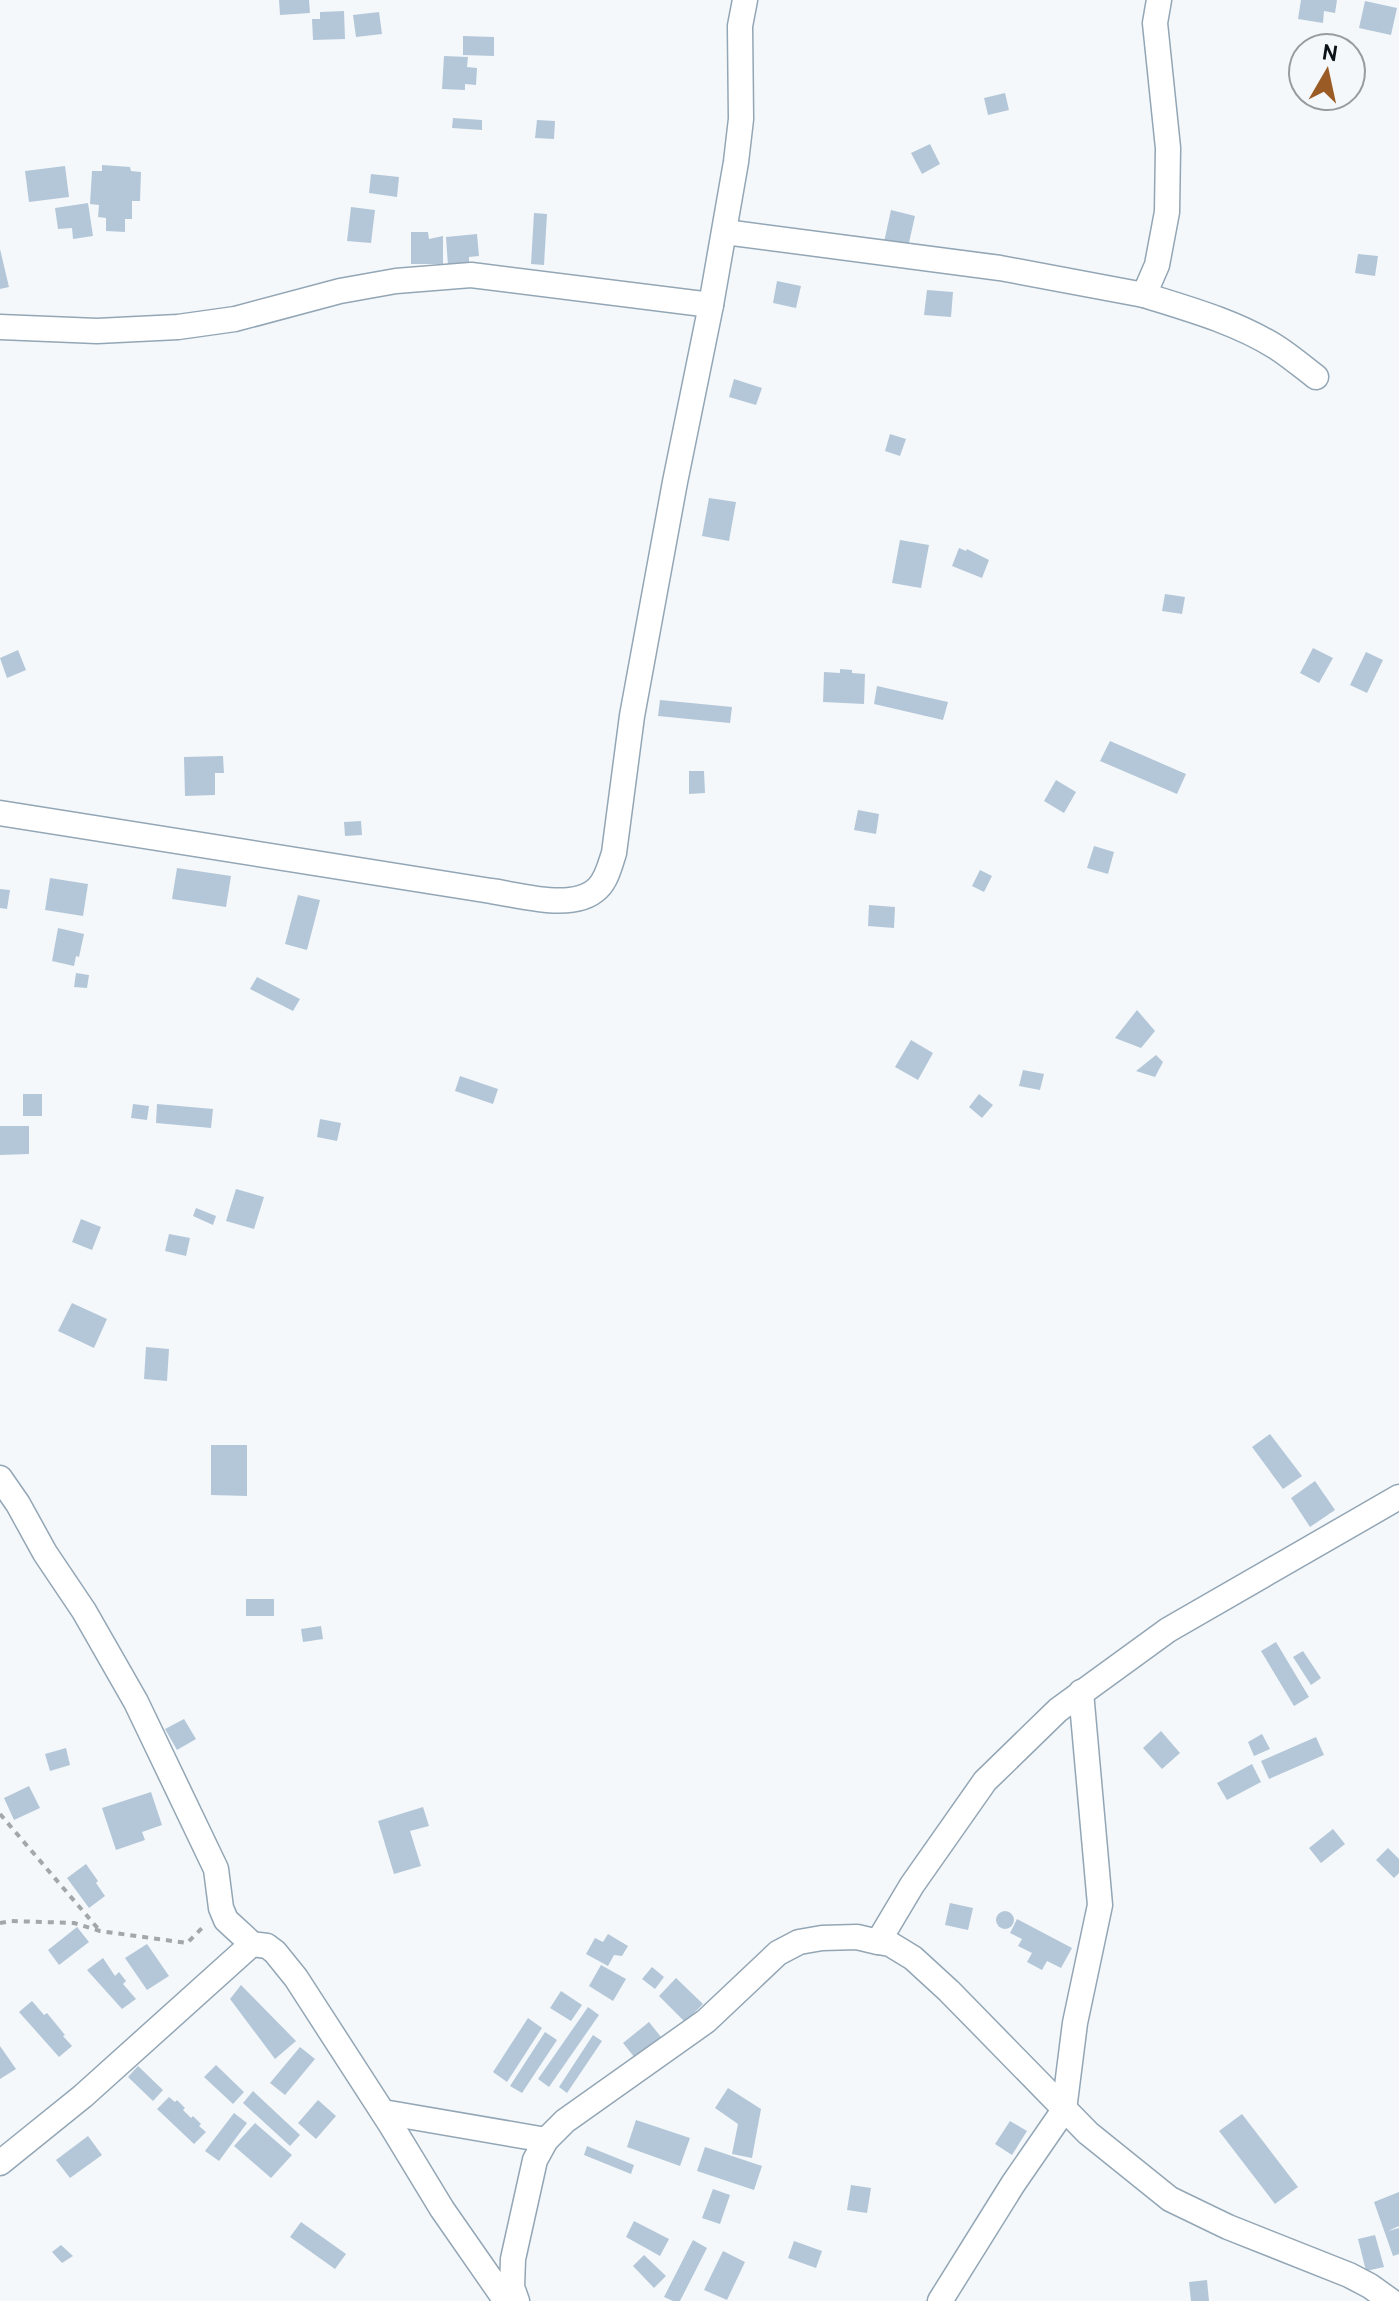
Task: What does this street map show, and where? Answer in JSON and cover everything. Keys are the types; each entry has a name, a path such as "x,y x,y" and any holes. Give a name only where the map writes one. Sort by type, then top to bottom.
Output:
{"street":[{"path":"0,813 566,901 584,898 598,888 607,875 614,853 632,716 725,232 741,119 740,26 745,0"},
{"path":"1144,295 1157,265 1167,212 1168,148 1155,23 1159,0"},
{"path":"725,232 927,257 1144,295 1250,332 1316,377"},
{"path":"0,327 97,331 178,327 235,319 382,283 471,275 711,305"},
{"path":"0,1478 84,1611 136,1702 216,1869 221,1908 226,1920 252,1944 267,1946 275,1952 296,1978 442,2209 506,2301"},
{"path":"878,1942 912,1885 985,1781 1048,1719 1168,1630 1399,1497"},
{"path":"940,2301 1013,2184 1064,2110 1075,2023 1100,1905 1081,1692"},
{"path":"517,2301 512,2287 513,2259 535,2160 546,2140 565,2121 706,2021 778,1953 799,1942 857,1937 890,1944 913,1958 1088,2133 1170,2199 1228,2227 1349,2275 1391,2301"},
{"path":"0,2163 83,2096 252,1944"},
{"path":"383,2112 546,2140"}],"path":[{"path":"0,1814 100,1931"},
{"path":"0,1923 74,1923 100,1931 187,1943 221,1908"}],"building":[{"path":"279,0 309,0 310,13 280,15"},
{"path":"1301,0 1337,0 1335,13 1324,11 1323,23 1298,19"},
{"path":"1365,1 1397,8 1391,35 1359,28"},
{"path":"344,11 345,39 313,40 312,19 320,19 320,12"},
{"path":"379,12 382,34 356,37 353,15"},
{"path":"463,36 494,37 494,56 463,55"},
{"path":"444,56 468,57 467,67 477,68 476,85 465,84 465,90 442,89"},
{"path":"1005,93 1009,110 988,115 984,98"},
{"path":"453,118 482,120 482,130 452,128"},
{"path":"537,120 555,121 554,139 535,138"},
{"path":"930,144 940,164 922,174 911,153"},
{"path":"102,165 130,167 131,171 141,172 140,201 132,201 132,219 125,219 125,232 106,231 106,218 98,217 99,205 90,204 92,171 102,171"},
{"path":"65,166 69,197 29,202 25,171"},
{"path":"371,174 399,177 397,197 369,193"},
{"path":"88,203 93,236 73,239 72,228 58,229 55,208"},
{"path":"351,207 375,210 371,243 347,241"},
{"path":"891,210 915,216 908,247 884,242"},
{"path":"534,213 547,214 544,265 531,264"},
{"path":"411,232 428,232 429,239 443,236 443,264 411,264"},
{"path":"477,234 479,256 469,257 469,264 448,266 446,237"},
{"path":"0,249 9,287 0,289"},
{"path":"1358,254 1378,256 1375,276 1355,273"},
{"path":"777,281 801,286 796,308 773,303"},
{"path":"927,290 953,292 951,317 924,315"},
{"path":"734,379 762,388 756,405 729,397"},
{"path":"890,434 906,439 900,456 885,451"},
{"path":"709,498 736,502 729,541 702,536"},
{"path":"900,540 929,545 921,588 892,583"},
{"path":"959,548 989,560 982,578 952,566"},
{"path":"1165,594 1185,597 1182,614 1162,611"},
{"path":"1313,648 1333,658 1319,683 1300,673"},
{"path":"18,650 26,670 7,678 0,658"},
{"path":"1366,652 1383,660 1367,693 1350,685"},
{"path":"840,669 865,674 864,704 823,702 824,672 840,673"},
{"path":"877,686 948,702 943,720 874,704"},
{"path":"660,700 732,707 730,723 658,716"},
{"path":"1110,741 1186,774 1177,794 1100,761"},
{"path":"223,756 224,773 215,773 215,795 185,796 184,757"},
{"path":"689,771 704,771 705,793 689,794"},
{"path":"1056,780 1076,792 1064,813 1044,801"},
{"path":"858,810 879,814 876,834 854,830"},
{"path":"361,821 362,835 345,836 344,822"},
{"path":"1094,846 1114,852 1108,874 1087,868"},
{"path":"177,868 231,876 226,907 172,899"},
{"path":"980,870 992,876 984,892 972,886"},
{"path":"50,878 88,884 83,916 45,910"},
{"path":"0,889 10,890 7,909 0,908"},
{"path":"298,895 320,900 307,950 285,944"},
{"path":"869,905 895,907 894,928 868,926"},
{"path":"58,928 84,934 74,966 52,961"},
{"path":"76,973 89,975 87,988 74,987"},
{"path":"257,977 300,999 293,1011 250,989"},
{"path":"1137,1010 1155,1031 1141,1048 1115,1038"},
{"path":"911,1040 933,1053 918,1080 895,1067"},
{"path":"1156,1055 1163,1062 1155,1077 1136,1071"},
{"path":"1023,1070 1044,1074 1040,1090 1019,1086"},
{"path":"460,1076 498,1089 493,1104 455,1091"},
{"path":"23,1094 42,1094 42,1116 23,1116"},
{"path":"979,1094 993,1105 982,1118 969,1107"},
{"path":"133,1104 149,1106 147,1120 131,1118"},
{"path":"157,1104 213,1109 211,1128 156,1123"},
{"path":"320,1119 341,1123 337,1141 317,1137"},
{"path":"0,1126 29,1126 29,1154 0,1155"},
{"path":"236,1189 264,1197 254,1229 226,1221"},
{"path":"196,1208 216,1216 213,1225 193,1216"},
{"path":"81,1219 101,1227 92,1250 72,1242"},
{"path":"169,1234 190,1238 186,1256 165,1251"},
{"path":"72,1303 107,1319 94,1348 58,1331"},
{"path":"146,1347 169,1349 167,1381 144,1379"},
{"path":"1270,1434 1302,1476 1283,1489 1252,1447"},
{"path":"211,1445 247,1445 247,1496 211,1495"},
{"path":"1315,1481 1335,1510 1310,1527 1291,1498"},
{"path":"246,1599 274,1599 274,1616 246,1616"},
{"path":"321,1626 323,1639 303,1642 301,1629"},
{"path":"1276,1642 1309,1697 1294,1706 1261,1651"},
{"path":"1303,1651 1321,1678 1311,1685 1293,1657"},
{"path":"184,1719 196,1739 177,1750 165,1729"},
{"path":"1161,1731 1180,1753 1162,1769 1143,1748"},
{"path":"1262,1734 1270,1749 1254,1756 1248,1742"},
{"path":"1316,1737 1324,1755 1269,1779 1261,1761"},
{"path":"66,1748 70,1765 50,1771 45,1754"},
{"path":"1252,1764 1261,1782 1227,1800 1217,1783"},
{"path":"29,1786 40,1808 14,1820 4,1798"},
{"path":"151,1792 162,1825 142,1832 145,1840 116,1850 102,1808"},
{"path":"423,1807 429,1826 410,1831 421,1866 394,1874 378,1821"},
{"path":"1333,1829 1345,1844 1321,1863 1309,1848"},
{"path":"1388,1848 1399,1859 1399,1873 1394,1878 1376,1860"},
{"path":"86,1864 105,1896 89,1908 67,1878"},
{"path":"950,1903 973,1908 968,1930 945,1925"},
{"path":"1005,1911 1014,1920 1005,1929 996,1920"},
{"path":"1017,1919 1072,1948 1061,1968 1047,1961 1042,1970 1027,1962 1032,1953 1018,1946 1022,1939 1010,1933"},
{"path":"77,1927 89,1942 59,1965 48,1950"},
{"path":"608,1934 628,1946 622,1956 614,1955 608,1966 586,1954 595,1938 603,1942"},
{"path":"147,1944 169,1976 147,1990 125,1958"},
{"path":"103,1958 115,1976 119,1972 126,1981 123,1984 136,1999 122,2009 87,1970"},
{"path":"601,1965 626,1979 613,2001 589,1986"},
{"path":"652,1967 664,1977 655,1989 642,1979"},
{"path":"676,1978 703,2004 685,2022 659,1996"},
{"path":"241,1985 296,2041 275,2059 230,1999"},
{"path":"561,1991 582,2005 571,2021 550,2008"},
{"path":"32,2001 44,2015 47,2013 72,2046 59,2057 19,2012"},
{"path":"588,2007 599,2015 549,2087 538,2079"},
{"path":"528,2018 542,2028 507,2082 493,2072"},
{"path":"649,2022 661,2037 635,2058 623,2043"},
{"path":"545,2032 557,2040 522,2093 510,2086"},
{"path":"593,2035 602,2041 567,2093 559,2087"},
{"path":"0,2046 16,2069 0,2079"},
{"path":"300,2047 315,2059 285,2095 270,2083"},
{"path":"216,2065 244,2092 233,2104 204,2077"},
{"path":"138,2066 163,2090 153,2101 128,2077"},
{"path":"728,2088 761,2109 752,2158 732,2154 738,2124 715,2108"},
{"path":"253,2091 300,2135 290,2146 243,2103"},
{"path":"169,2097 175,2102 177,2100 206,2132 194,2144 157,2109"},
{"path":"318,2100 336,2116 316,2139 298,2123"},
{"path":"234,2113 247,2123 219,2161 205,2151"},
{"path":"1242,2114 1298,2187 1275,2204 1219,2131"},
{"path":"636,2120 690,2138 680,2166 627,2147"},
{"path":"1010,2121 1027,2131 1012,2155 995,2144"},
{"path":"255,2123 292,2155 271,2178 234,2146"},
{"path":"88,2136 102,2155 70,2178 56,2160"},
{"path":"587,2146 634,2165 631,2174 584,2155"},
{"path":"705,2147 762,2166 754,2190 697,2171"},
{"path":"851,2185 871,2188 867,2213 847,2210"},
{"path":"713,2189 730,2195 720,2224 702,2218"},
{"path":"1399,2192 1399,2226 1388,2231 1399,2228 1399,2254 1393,2256 1374,2202"},
{"path":"634,2221 669,2239 660,2256 626,2237"},
{"path":"301,2222 346,2254 335,2269 290,2237"},
{"path":"1375,2235 1384,2267 1366,2271 1358,2239"},
{"path":"693,2240 707,2248 680,2301 673,2301 664,2297"},
{"path":"794,2241 822,2251 816,2268 788,2258"},
{"path":"61,2245 73,2256 62,2263 52,2252"},
{"path":"723,2251 745,2262 727,2300 704,2290"},
{"path":"644,2255 666,2276 654,2288 633,2266"},
{"path":"1207,2280 1209,2301 1191,2301 1189,2282"}]}
